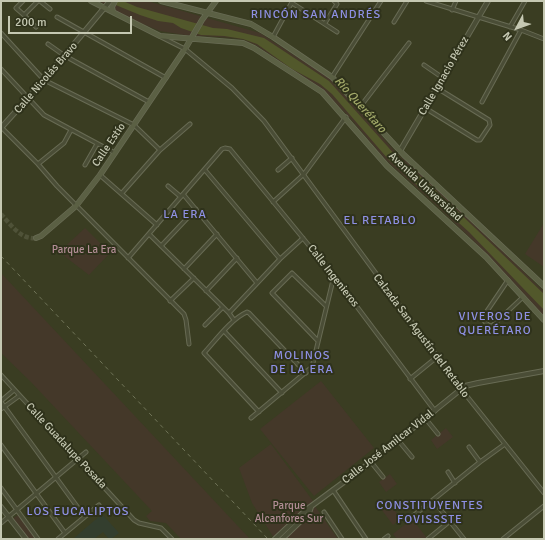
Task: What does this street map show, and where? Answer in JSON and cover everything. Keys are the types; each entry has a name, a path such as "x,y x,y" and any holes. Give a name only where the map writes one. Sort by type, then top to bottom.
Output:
{"main road":[{"name":"Avenida Universidad","path":"91,1 109,5 113,12 160,36 191,37 243,43 254,48 322,92 346,117 387,166 466,238 508,280 544,320"},
{"path":"109,5 115,1"},
{"name":"Avenida Universidad","path":"160,1 169,2 251,24 332,77 400,151 544,286"},
{"name":"Calle Estío","path":"36,238 76,206 100,175 216,1"}],"street":[{"path":"23,1 16,8 36,28"},
{"path":"24,15 39,1 50,9"},
{"path":"324,23 337,4 334,1"},
{"path":"332,77 382,1"},
{"path":"394,22 407,1"},
{"path":"426,1 521,30 544,39"},
{"path":"452,10 456,1"},
{"name":"Calle Ignacio Pérez","path":"400,151 488,1"},
{"path":"510,27 525,1"},
{"path":"273,37 292,2 337,32"},
{"name":"Calle Nicolás Bravo","path":"1,127 28,99 109,5"},
{"path":"58,17 166,78"},
{"path":"482,102 521,30"},
{"path":"1,33 44,80 134,125 160,150"},
{"name":"Calzada San Agustín del Retablo","path":"160,36 185,49 232,88 264,121 461,390 544,493"},
{"path":"360,107 409,43"},
{"path":"48,44 65,56 149,102"},
{"path":"424,65 443,78"},
{"path":"1,69 44,115 114,153"},
{"path":"425,108 474,139 480,140 490,122 489,120 437,88"},
{"path":"273,202 304,174 346,117"},
{"path":"122,194 160,150 190,124"},
{"path":"1,127 38,164 76,206 186,317 189,344"},
{"path":"38,164 65,142 71,130"},
{"path":"85,165 97,144"},
{"name":"Calle Ingenieros","path":"205,170 222,149 230,149 334,276 434,411"},
{"path":"278,170 292,158"},
{"path":"128,258 205,170 280,259"},
{"path":"100,175 157,225"},
{"path":"168,186 181,198"},
{"path":"184,194 257,282"},
{"path":"161,246 196,209"},
{"path":"149,234 229,313 234,320"},
{"path":"184,268 217,234"},
{"path":"229,313 257,282 303,238"},
{"path":"206,290 237,258"},
{"path":"318,341 272,293 292,273 326,306"},
{"path":"251,418 306,373 313,364 334,276"},
{"path":"170,301 194,278"},
{"path":"508,280 483,317 488,325 492,326 523,297"},
{"path":"205,326 223,307"},
{"path":"259,412 204,353 234,320 244,313 249,313 306,373"},
{"path":"224,331 282,393"},
{"path":"410,379 437,357"},
{"name":"Calle José Amilcar Vidal","path":"313,505 371,462 465,386 478,382 542,372"},
{"name":"Calle Guadalupe Posada","path":"1,375 134,520 139,523 161,528 172,539"},
{"path":"14,390 1,402 3,408 84,516"},
{"path":"3,408 19,396"},
{"path":"425,418 438,434"},
{"path":"398,440 412,457"},
{"path":"413,516 456,483 480,462 505,444"},
{"path":"1,445 65,533"},
{"path":"469,447 480,462"},
{"path":"1,523 86,452"},
{"path":"371,462 383,478"},
{"path":"448,472 456,483"},
{"path":"1,488 38,539"},
{"path":"332,490 366,539"},
{"path":"433,500 464,539"},
{"path":"58,539 98,505"},
{"path":"275,539 313,505"},
{"path":"282,539 309,513 313,505"},
{"path":"503,539 544,506"},
{"path":"1,507 26,539"},
{"path":"324,512 342,539"},
{"path":"428,539 450,521"},
{"path":"384,539 388,536"}],"shaded area":[{"path":"106,1 123,1 137,7 213,28 227,29 264,38 329,81 396,156 428,183 544,294 544,310 469,232 388,159 332,94 320,84 292,69 257,44 243,39 201,35 181,28 173,23 158,21"},
{"path":"102,514 119,533 111,539 109,539 103,532 94,539 73,539"}],"green space":[{"path":"99,1 147,1 260,33 334,81 398,155 426,177 544,292 544,316 488,255 385,159 349,117 323,90 257,46 245,40 185,35 160,31 121,15"},
{"path":"544,223 544,267 525,254"},
{"name":"Parque La Era","path":"85,228 110,253 89,275 59,252"},
{"path":"1,273 250,539 181,539 166,523 150,521 146,516 152,511 30,381 1,353"},
{"path":"321,381 374,448 314,496 260,429"},
{"path":"446,428 453,437 437,449 431,440"},
{"name":"Parque Alcanfores Sur","path":"271,444 313,501 314,505 338,539 274,538 252,503 239,468"},
{"path":"390,474 397,484 386,492 379,482"},
{"path":"388,503 401,518 393,525 381,509"},
{"path":"18,515 36,539 28,539 12,519"},
{"path":"412,519 427,538 397,539 393,534"}],"tunnel":[{"path":"1,214 12,227 21,234 31,238 36,238"}],"railway":[{"path":"1,256 268,539"}],"district":[{"name":"RINCÓN SAN ANDRÉS","path":"316,15"},
{"name":"LA ERA","path":"185,215"},
{"name":"EL RETABLO","path":"380,221"},
{"name":"VIVEROS DE QUERÉTARO","path":"495,324"},
{"name":"MOLINOS DE LA ERA","path":"302,363"},
{"name":"LOS EUCALIPTOS","path":"78,512"},
{"name":"CONSTITUYENTES FOVISSSTE","path":"430,513"}],"water label":[{"name":"Río Querétaro","path":"360,105"}]}
